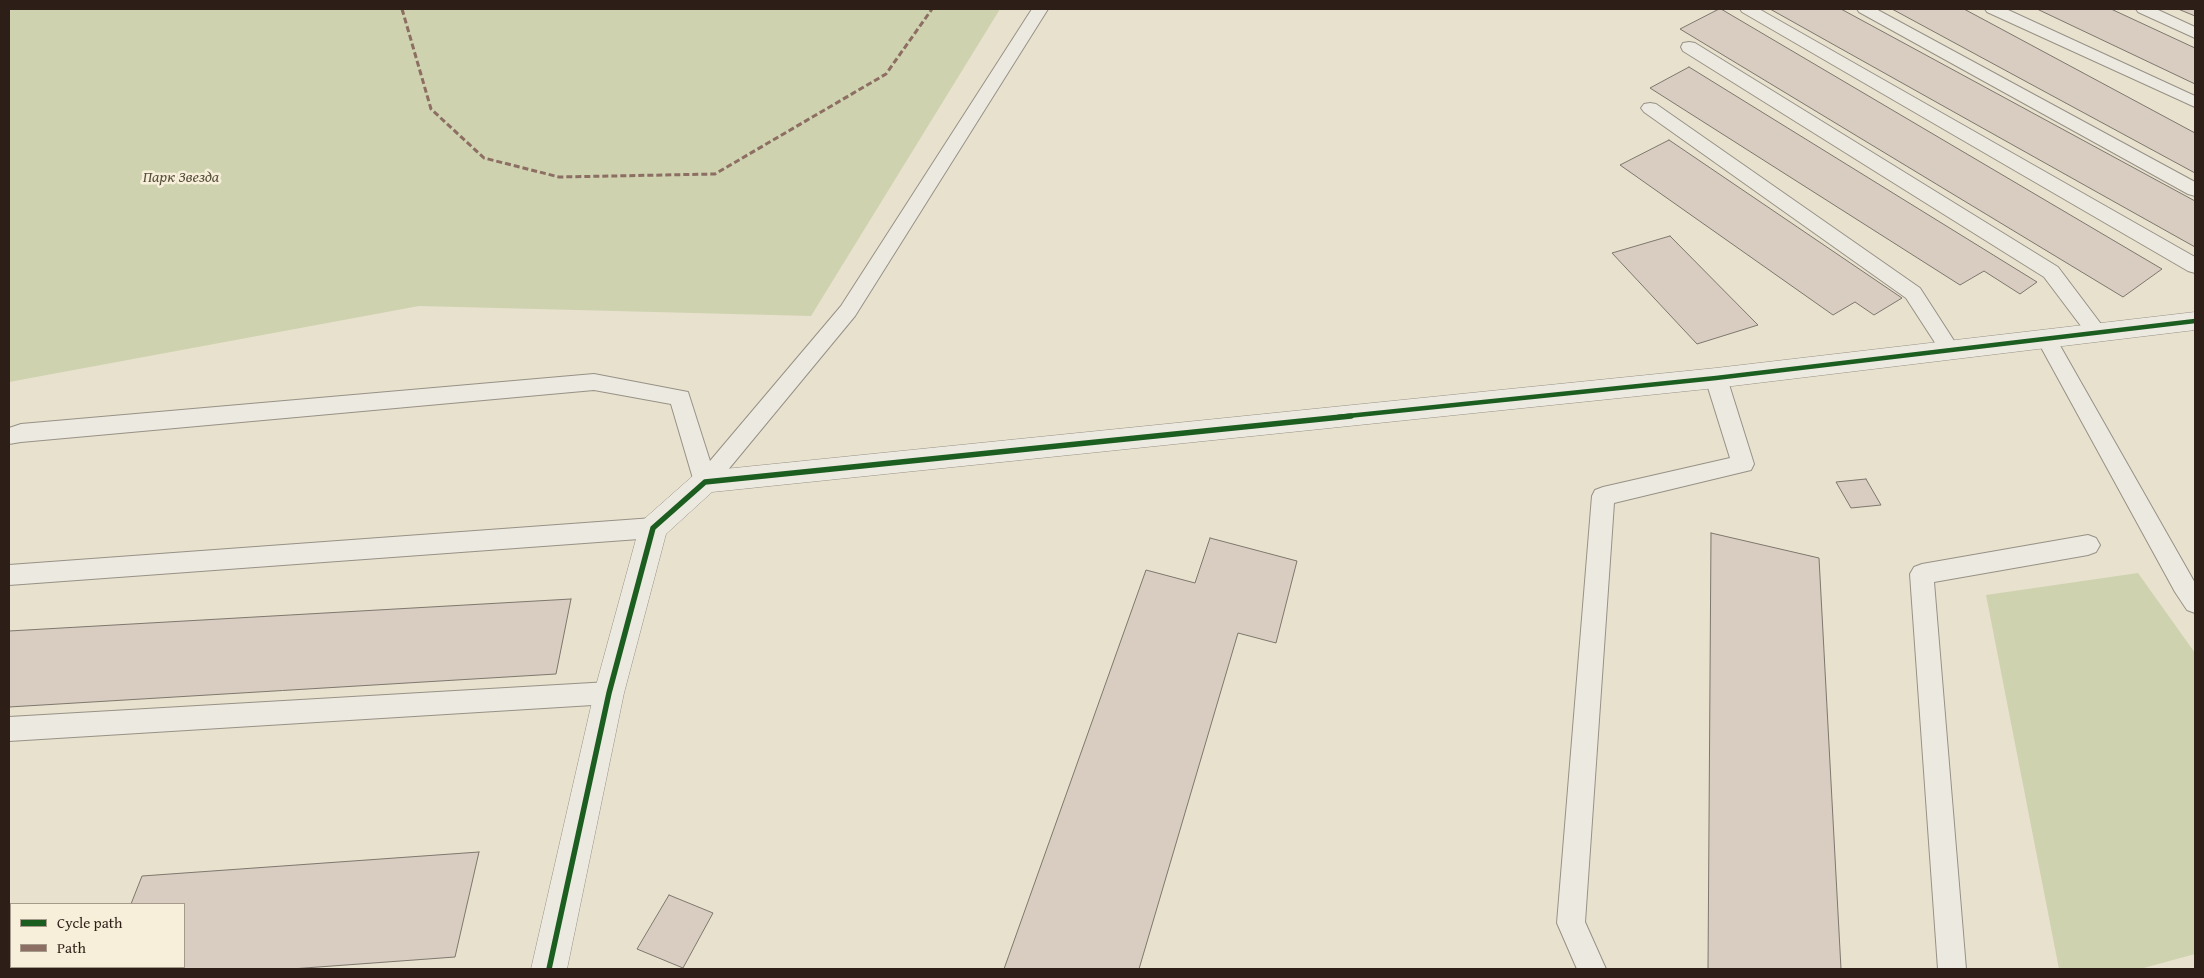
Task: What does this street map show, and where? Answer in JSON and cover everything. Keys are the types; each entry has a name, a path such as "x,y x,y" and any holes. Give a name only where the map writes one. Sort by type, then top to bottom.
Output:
{"street":[{"path":"549,969 609,693 653,528 705,482 1716,378 2195,321"}],"lane":[{"path":"705,482 848,311 1040,9"},
{"path":"1748,9 2195,266"},
{"path":"1865,9 2195,190"},
{"path":"1993,9 2195,102"},
{"path":"2144,9 2195,33"},
{"path":"1689,47 2051,272 2097,333"},
{"path":"1650,108 1913,293 1950,350"},
{"path":"2047,340 2191,591"},
{"path":"1592,969 1571,923 1603,496 1742,464 1716,378"},
{"path":"9,436 21,433 594,382 680,398 705,482"},
{"path":"9,575 653,528"},
{"path":"1952,969 1922,574 2088,545"},
{"path":"9,729 609,693"}],"green space":[{"name":"Парк Звезда","path":"9,9 1000,9 811,316 419,306 9,382"},
{"path":"2138,573 2195,653 2195,954 2140,969 2059,969 1986,595"}],"building":[{"path":"1719,9 2162,269 2123,297 1680,29"},
{"path":"1770,9 1841,9 2195,201 2195,247"},
{"path":"1892,9 1964,9 2195,133 2195,173"},
{"path":"2037,9 2111,9 2195,48 2195,84"},
{"path":"2178,9 2195,9 2195,16"},
{"path":"1689,67 2037,282 2020,294 1984,271 1960,285 1650,88"},
{"path":"1669,140 1902,298 1874,315 1855,302 1833,315 1620,165"},
{"path":"1670,236 1758,325 1697,344 1612,253"},
{"path":"1866,479 1881,505 1851,508 1836,482"},
{"path":"1711,533 1819,558 1841,969 1708,969"},
{"path":"1210,538 1297,561 1276,643 1238,633 1139,969 1004,969 1146,570 1195,583"},
{"path":"571,599 556,674 9,707 9,631"},
{"path":"479,852 455,957 291,969 106,969 185,968 185,903 131,903 142,876"},
{"path":"669,895 713,913 683,968 637,949"}],"marked path":[{"path":"402,9 431,109 484,158 559,177 715,174 886,74 932,9"}],"cycle path":[{"path":"549,969 609,693 653,528 705,482 1716,378 2195,321"}]}
